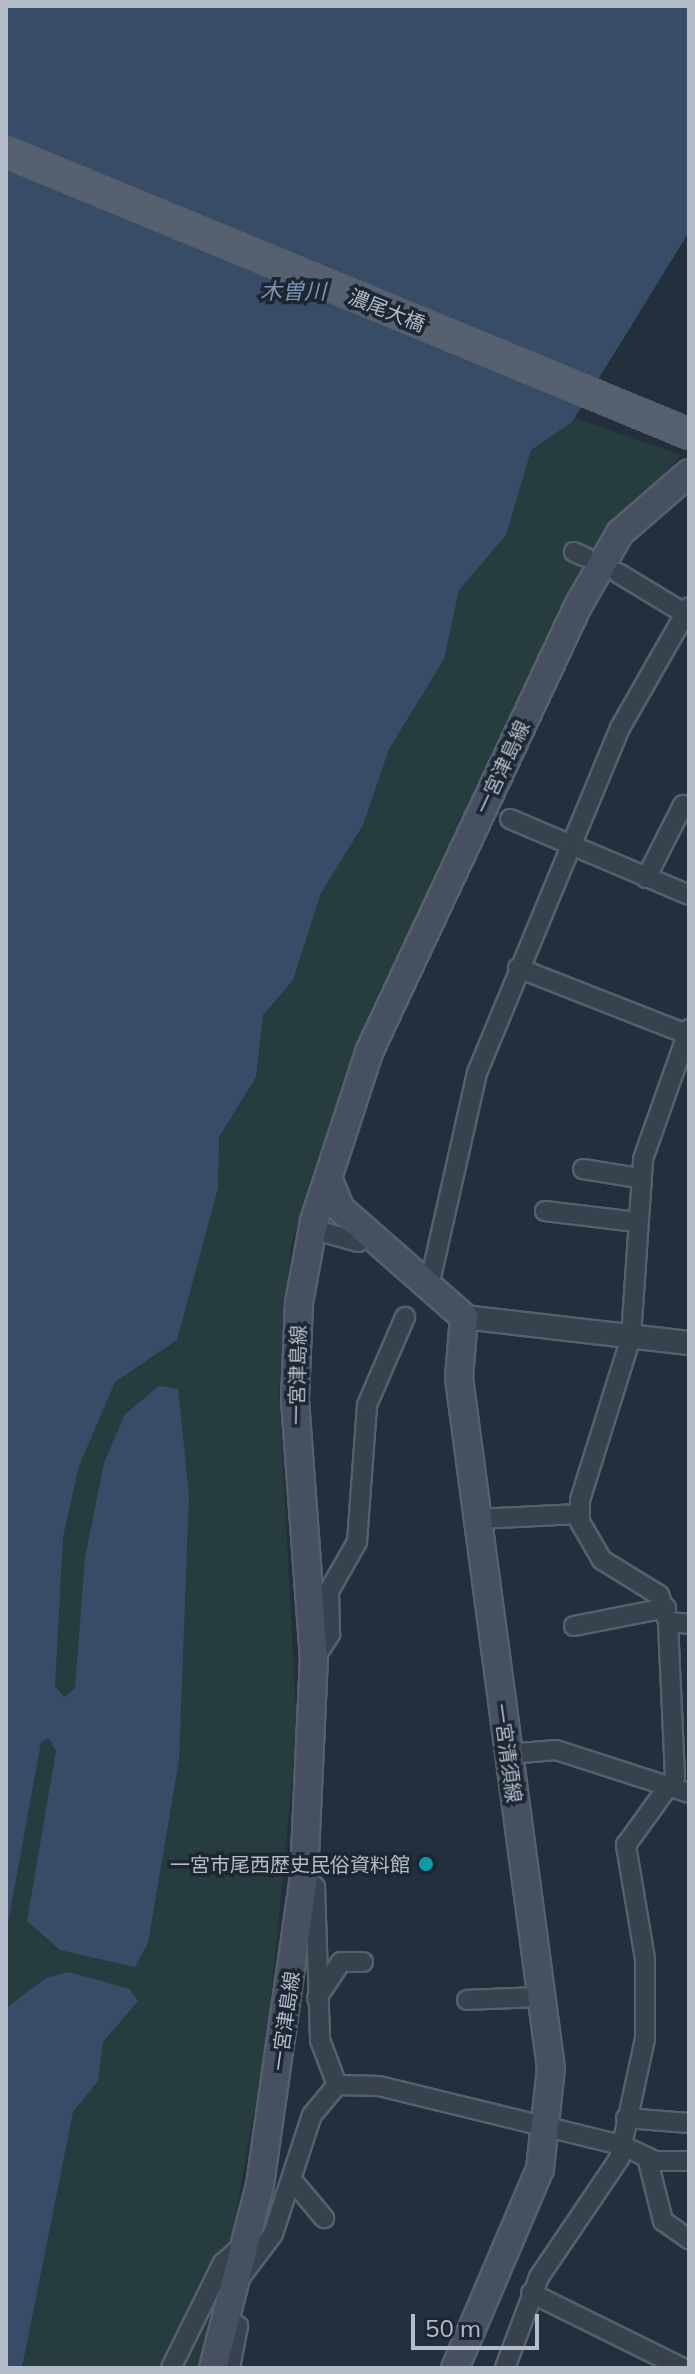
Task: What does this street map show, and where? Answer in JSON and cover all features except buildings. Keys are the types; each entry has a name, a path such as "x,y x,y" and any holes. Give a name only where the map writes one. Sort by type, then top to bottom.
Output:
{"main road":[{"name":"濃尾大橋","path":"6,152 684,432"},
{"name":"一宮津島線","path":"213,2368 242,2275 304,1877 314,1659 295,1399 301,1288 329,1180 370,1050 578,606 620,533 638,512 659,504 689,473"},
{"path":"659,504 689,506"},
{"path":"329,1180 341,1209 464,1317"},
{"name":"一宮清須線","path":"455,2368 540,2169 549,2128 543,1997 459,1378 464,1317"}],"street":[{"path":"429,1286 477,1073 518,968 576,847 620,728 688,612 618,573"},
{"path":"646,878 683,805"},
{"path":"510,819 689,895"},
{"path":"518,968 688,1033 639,1178 631,1337 580,1514 602,1560 642,1582 667,1615 680,1790"},
{"path":"583,1169 639,1178"},
{"path":"545,1211 636,1222"},
{"path":"323,1232 358,1242 370,1236"},
{"path":"314,1659 330,1634 329,1591 357,1542 367,1405 405,1317"},
{"path":"464,1317 689,1343"},
{"path":"476,1519 580,1514"},
{"path":"574,1626 667,1615 689,1624"},
{"path":"509,1754 556,1750 680,1790"},
{"path":"505,2368 531,2293 612,2176 621,2145 649,1999 626,1845 633,1827 680,1790"},
{"path":"304,1877 315,1887 317,1998 324,2060 337,2085"},
{"path":"317,1998 341,1962 363,1962"},
{"path":"467,2000 543,1997"},
{"path":"337,2085 379,2086 621,2145 647,2157 689,2161"},
{"path":"242,2275 263,2254 292,2180 312,2115 337,2085"},
{"path":"626,2118 689,2123"},
{"path":"647,2157 663,2221 689,2239"},
{"path":"292,2180 324,2218"},
{"path":"171,2368 223,2263 246,2243"},
{"path":"531,2293 684,2368 689,2356"},
{"path":"228,2320 238,2326 230,2368"}],"green space":[{"path":"571,417 681,455 597,547 484,771 347,1069 291,1246 279,1394 297,1729 267,2038 223,2287 199,2368 11,2368 6,1905 27,1749 75,1699 63,1700 49,1690 46,1519 436,616 528,451"}],"water":[{"name":"木曽川","path":"6,6 689,6 689,232 572,422 531,450 506,535 459,590 444,659 389,749 363,825 321,893 293,980 263,1015 256,1077 219,1137 218,1188 177,1340 115,1382 79,1466 63,1537 55,1686 64,1697 75,1688 85,1558 104,1463 125,1414 159,1386 178,1389 189,1495 179,1760 148,1943 135,1967 60,1950 27,1921 56,1751 49,1738 41,1742 6,1934"},
{"path":"69,1972 130,1989 138,2001 103,2042 98,2081 73,2112 22,2368 6,2368 6,2008 46,1978"}],"place":[{"name":"一宮市尾西歴史民俗資料館","path":"426,1864"}]}
